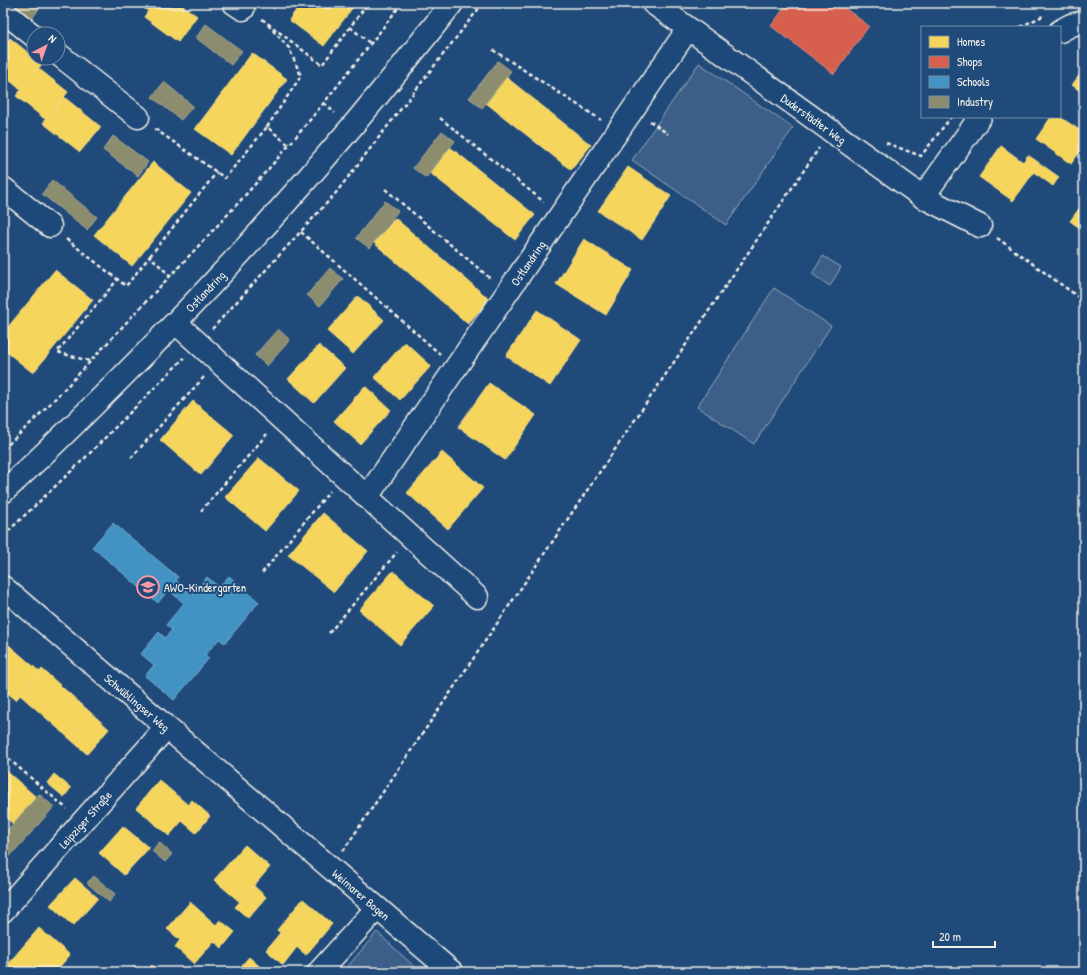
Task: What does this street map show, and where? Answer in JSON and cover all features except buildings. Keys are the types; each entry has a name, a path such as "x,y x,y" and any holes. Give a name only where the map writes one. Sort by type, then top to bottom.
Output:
{"street":[{"name":"Ostlandring","path":"3,492 37,462 176,323 312,175 412,55 452,3"},
{"name":"Duderstädter Weg","path":"653,3 923,197 980,226"},
{"path":"3,11 26,30"},
{"path":"1061,30 1071,25 1084,22"},
{"name":"Ostlandring","path":"367,497 688,29"},
{"path":"66,60 138,117"},
{"path":"923,197 979,118"},
{"path":"3,188 50,226"},
{"name":"Ostlandring","path":"176,323 477,597"},
{"name":"Schwüblingser Weg","path":"3,587 271,817"},
{"name":"Leipziger Straße","path":"3,911 166,728"},
{"name":"Weimarer Bogen","path":"271,817 452,972"},
{"path":"319,972 377,908"}],"path":[{"path":"239,6 264,20 322,65 368,3"},
{"path":"3,449 21,433 90,361 228,214 289,145 371,44 402,3"},
{"path":"3,535 84,459 198,344 301,232 335,194 483,3"},
{"path":"138,117 225,178 267,127 301,76 289,48 264,20"},
{"path":"350,28 371,44"},
{"path":"493,50 618,131"},
{"path":"440,118 560,215"},
{"path":"870,158 886,143 921,156 950,118"},
{"path":"267,127 289,145"},
{"path":"332,868 831,130"},
{"path":"50,226 126,286 217,172"},
{"path":"385,189 507,292"},
{"path":"980,226 1084,301"},
{"path":"301,232 456,367"},
{"path":"150,256 170,276"},
{"path":"90,361 57,352 118,279"},
{"path":"131,458 218,362"},
{"path":"202,511 280,418"},
{"path":"262,573 343,476"},
{"path":"329,633 410,537"},
{"path":"3,754 82,822"}],"shaded area":[{"path":"699,63 793,128 726,225 632,160"},
{"path":"823,256 841,267 830,286 812,274"},
{"path":"774,288 831,326 754,444 697,407"},
{"path":"377,932 418,970 417,972 343,972"}],"place":[{"name":"AWO-Kindergarten","path":"148,587"}]}
